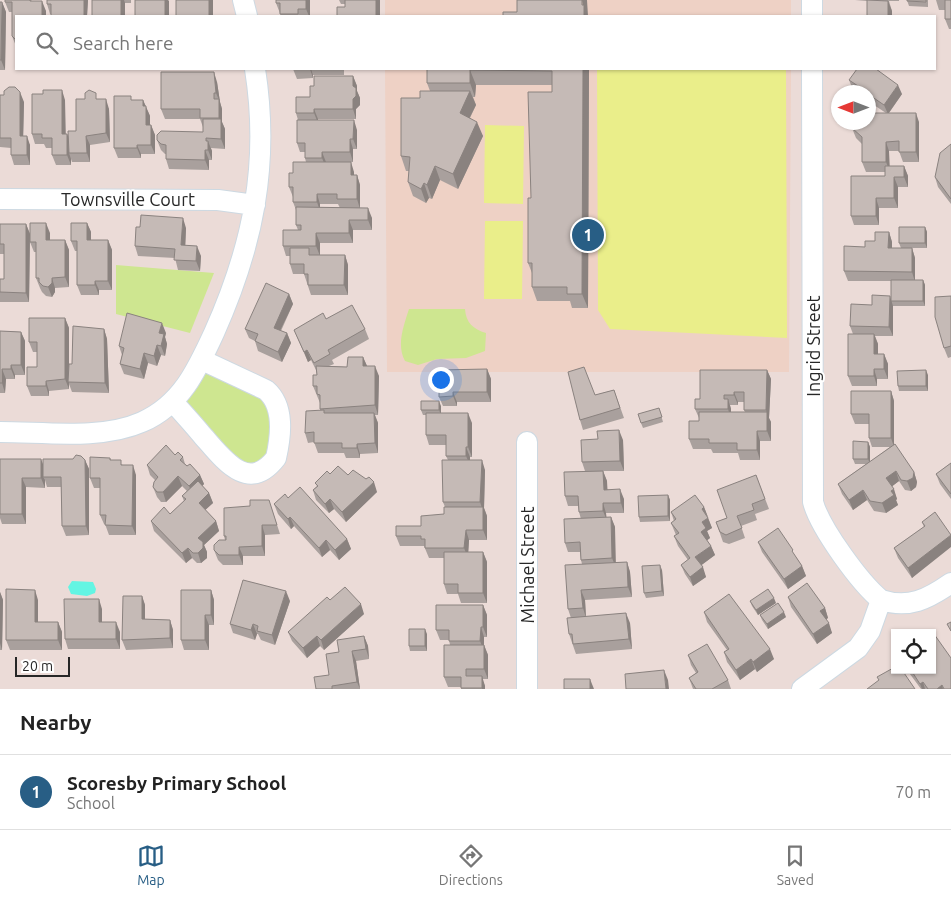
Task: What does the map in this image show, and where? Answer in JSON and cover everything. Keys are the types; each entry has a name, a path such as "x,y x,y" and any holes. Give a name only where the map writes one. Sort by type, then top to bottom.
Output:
{"street":[{"path":"812,0 812,15"},
{"path":"0,432 114,431 143,422 173,402 186,388 202,360 236,280 249,238 255,205 261,139 255,70"},
{"name":"Ingrid Street","path":"812,70 813,502 821,523 866,586 881,600"},
{"name":"Townsville Court","path":"0,199 218,200 255,205"},
{"path":"173,402 222,458 236,471 253,473 263,470 276,458 279,416 278,404 274,396 266,390 202,360"},
{"name":"Michael Street","path":"527,442 528,689"},
{"path":"802,689 858,648 870,631 881,600 902,604 915,602 926,599 951,583"}],"shaded area":[{"path":"385,0 791,0 791,15 385,15"},
{"path":"385,70 791,70 789,372 387,372"}],"green space":[{"path":"597,70 786,70 787,338 610,329 598,310"},
{"path":"485,125 524,126 523,204 484,203"},
{"path":"485,221 523,221 522,299 484,299"},
{"path":"116,265 214,273 190,333 116,314"},
{"path":"409,309 465,309 471,325 477,330 486,333 485,351 466,358 437,359 418,365 405,361 402,355 401,342"},
{"path":"202,360 266,390 278,447 253,473 173,402"}],"water":[{"path":"72,581 93,582 96,589 95,593 87,596 71,594 68,587"}],"building":[{"path":"5,0 42,1 42,15 15,15 15,39 12,36 12,2 5,2"},
{"path":"47,0 84,0 84,15 51,15 51,4 47,4"},
{"path":"92,0 121,0 121,15 92,15"},
{"path":"135,0 165,0 165,15 135,15"},
{"path":"176,0 209,0 209,15 176,15"},
{"path":"276,0 306,0 306,9 298,9 298,14 280,14 280,3 276,3"},
{"path":"345,0 376,0 376,15 337,15 337,7 345,7"},
{"path":"517,0 582,0 582,5 584,5 584,15 503,15 503,12 517,12"},
{"path":"867,0 888,1 888,15 867,15"},
{"path":"926,0 926,2 907,1"},
{"path":"945,0 951,0 951,19 945,19"},
{"path":"0,2 2,2 1,60 0,60"},
{"path":"427,70 470,70 470,83 427,83"},
{"path":"470,70 583,70 582,294 567,294 567,287 532,287 532,263 528,263 528,198 531,198 528,92 552,92 552,71"},
{"path":"856,70 877,70 898,85 884,105 876,100 876,85 856,85 849,80"},
{"path":"161,72 214,72 216,93 214,93 214,99 219,99 219,118 200,118 200,109 161,109"},
{"path":"314,76 353,76 356,96 353,99 353,109 314,109 314,113 296,113 296,97 310,97 310,86 314,86"},
{"path":"9,87 15,87 20,92 20,136 27,136 27,155 11,155 11,138 0,138 0,95 4,95 4,91"},
{"path":"43,90 62,90 62,134 67,134 67,155 52,155 52,138 42,138 42,134 32,134 32,94 43,94"},
{"path":"89,90 96,93 96,99 106,99 106,133 86,136 87,153 69,153 68,131 76,131 76,99 85,99 85,93"},
{"path":"420,91 470,91 460,113 477,122 453,174 435,166 427,185 424,183 421,189 408,182 410,157 401,156 401,98 420,98"},
{"path":"114,96 131,96 131,100 143,100 143,106 146,106 146,125 151,125 151,145 137,145 137,148 114,148"},
{"path":"876,113 916,113 916,152 899,152 899,141 886,142 886,162 862,162 862,137 854,130 876,130"},
{"path":"203,119 221,119 221,139 206,138 208,150 205,150 205,160 166,159 166,145 161,144 157,140 157,135 161,131 203,132"},
{"path":"297,120 354,120 353,139 350,139 350,152 322,152 322,158 305,158 305,143 297,143"},
{"path":"951,144 951,199 935,177 940,153"},
{"path":"293,162 351,162 351,175 357,175 357,199 337,199 337,194 317,194 317,202 293,202 293,187 289,187 289,173 293,173"},
{"path":"885,166 904,166 904,177 894,177 894,198 876,198 876,216 851,216 851,176 885,176"},
{"path":"296,207 368,208 368,220 349,220 349,233 316,233 316,246 283,246 283,230 301,230 301,225 296,225"},
{"path":"141,215 183,218 181,245 197,246 196,261 174,260 175,249 135,246 136,227 140,227"},
{"path":"30,223 46,223 46,240 65,240 65,277 52,278 52,283 48,287 43,286 39,282 39,278 36,278 36,242 30,242"},
{"path":"71,223 87,223 87,240 108,240 108,281 95,281 95,285 77,285 77,241 71,241"},
{"path":"0,224 26,224 26,293 0,292 0,279 4,279 4,244 0,244"},
{"path":"899,227 925,227 925,243 899,243"},
{"path":"875,232 889,232 888,248 912,248 912,272 844,271 844,246 865,247 865,241 875,241"},
{"path":"290,248 309,248 309,255 345,255 344,285 308,285 308,274 304,274 304,264 290,264"},
{"path":"891,280 923,280 923,301 891,301"},
{"path":"266,283 289,294 274,328 287,333 278,352 255,341 258,334 245,329"},
{"path":"872,295 890,296 889,327 850,326 851,304 872,305"},
{"path":"951,296 951,346 944,348 935,317 935,297"},
{"path":"352,305 365,329 328,350 330,354 314,363 307,350 304,352 294,330 323,313 326,319"},
{"path":"127,313 162,323 159,333 164,334 161,346 157,345 154,356 144,353 140,369 120,364 124,348 119,346"},
{"path":"29,318 65,318 65,379 46,381 46,386 27,386 27,367 37,367 37,342 29,342"},
{"path":"73,326 104,329 105,383 68,382 69,364 72,364"},
{"path":"0,331 21,332 21,365 11,365 11,369 2,369 2,383 0,383"},
{"path":"848,334 874,334 874,354 884,354 884,369 874,369 874,376 848,376"},
{"path":"348,357 363,357 363,366 375,366 375,405 320,409 320,395 317,394 317,386 313,386 313,375 317,375 316,366 347,367"},
{"path":"584,367 595,395 614,390 620,408 580,420 568,372"},
{"path":"487,369 487,392 453,392 453,396 439,397 439,370"},
{"path":"700,370 767,370 766,410 744,410 744,392 724,395 724,399 728,399 728,409 695,409 695,399 700,399"},
{"path":"926,370 926,386 898,386 897,371"},
{"path":"851,391 891,391 891,438 869,438 869,414 851,414"},
{"path":"421,401 439,401 439,410 421,410"},
{"path":"659,408 662,417 641,423 638,414"},
{"path":"324,410 324,413 374,413 375,443 357,444 357,448 342,448 342,443 314,443 314,432 305,433 306,411"},
{"path":"699,412 767,412 767,431 757,431 757,450 737,450 737,443 709,443 709,439 689,439 689,421 699,421"},
{"path":"426,413 468,413 468,447 466,447 466,456 446,456 446,435 426,435"},
{"path":"619,430 620,461 582,462 581,440 598,439 597,431"},
{"path":"853,441 868,442 868,459 853,459"},
{"path":"895,444 914,472 913,478 907,481 901,480 896,471 886,478 894,489 891,491 894,495 882,503 870,501 863,490 849,500 838,484"},
{"path":"166,445 175,455 178,452 183,457 180,460 187,466 190,464 200,475 189,486 178,476 163,492 157,492 153,487 158,477 147,465"},
{"path":"76,455 81,456 85,460 86,526 62,526 61,477 43,477 43,459 73,459"},
{"path":"90,457 121,460 121,465 133,465 132,526 105,525 106,515 100,515 100,478 90,478"},
{"path":"0,459 41,459 41,478 22,478 22,514 0,514"},
{"path":"442,460 482,460 480,502 443,502"},
{"path":"951,463 951,494 936,474"},
{"path":"338,466 348,475 353,470 366,479 369,477 374,482 342,512 330,499 325,504 313,490 318,486 315,483 327,471 330,474"},
{"path":"603,471 604,490 620,489 621,503 603,503 603,511 579,512 578,496 565,496 564,472"},
{"path":"756,475 765,499 752,504 754,510 737,516 742,528 726,535 720,532 716,522 727,518 717,490"},
{"path":"198,481 209,493 199,503 216,521 198,538 203,542 203,548 198,553 193,553 188,548 182,553 151,521 164,507 170,514 186,499 182,496"},
{"path":"300,487 347,539 335,550 326,540 319,548 290,517 288,519 274,504 285,494 288,498"},
{"path":"668,495 668,516 639,517 638,496"},
{"path":"695,495 704,507 702,509 708,518 702,522 706,528 701,532 711,546 695,557 703,567 690,577 681,565 690,558 674,536 679,533 671,523 676,519 671,512"},
{"path":"250,500 269,500 277,525 262,525 262,546 239,547 239,555 219,555 214,550 214,545 219,540 226,540 226,536 224,536 224,508 250,506"},
{"path":"444,507 483,507 483,530 466,530 464,548 425,548 425,539 421,539 421,536 396,536 396,526 421,526 421,516 444,514"},
{"path":"935,512 951,535 908,568 894,548 925,526 922,522"},
{"path":"611,517 612,558 581,560 580,542 565,543 564,519"},
{"path":"778,528 802,566 784,579 758,542"},
{"path":"444,552 483,552 483,593 458,593 458,584 444,584"},
{"path":"627,562 628,587 581,590 583,608 568,609 565,565"},
{"path":"660,565 662,591 644,593 642,566"},
{"path":"243,580 286,591 272,635 257,631 258,626 253,624 251,630 230,624"},
{"path":"807,583 825,608 820,611 829,623 813,634 788,597"},
{"path":"345,587 361,604 321,640 317,636 303,648 288,632 327,597 330,600"},
{"path":"6,589 35,590 35,622 58,622 58,640 6,640"},
{"path":"768,589 774,598 756,610 750,601"},
{"path":"181,590 211,590 211,615 205,615 205,640 181,640"},
{"path":"729,594 770,649 753,662 751,659 736,670 724,652 729,649 704,612"},
{"path":"123,596 142,596 142,619 170,620 170,638 122,640"},
{"path":"64,599 99,599 99,622 116,622 116,639 65,639"},
{"path":"778,603 784,612 767,624 760,615"},
{"path":"436,605 483,605 483,627 481,627 480,641 449,641 449,630 436,630"},
{"path":"626,613 629,639 573,644 572,634 569,634 567,618"},
{"path":"951,622 951,631 947,624"},
{"path":"409,629 425,629 425,646 409,646"},
{"path":"364,636 366,649 352,651 357,682 332,686 332,689 316,689 314,677 329,675 326,654 339,652 337,640"},
{"path":"936,637 951,658 951,689 944,689 942,685 937,689 928,689 923,682 920,684 914,674 936,674"},
{"path":"707,644 728,680 712,689 696,689 689,678 698,672 688,655"},
{"path":"444,645 484,645 484,669 466,669 466,676 482,676 482,688 461,688 461,677 444,677"},
{"path":"891,669 891,674 905,674 915,689 867,689 879,680 877,677"},
{"path":"664,670 666,689 626,689 625,674"},
{"path":"564,679 590,679 590,689 564,689"}],"place":[{"name":"Scoresby Primary School","path":"588,235"}]}
